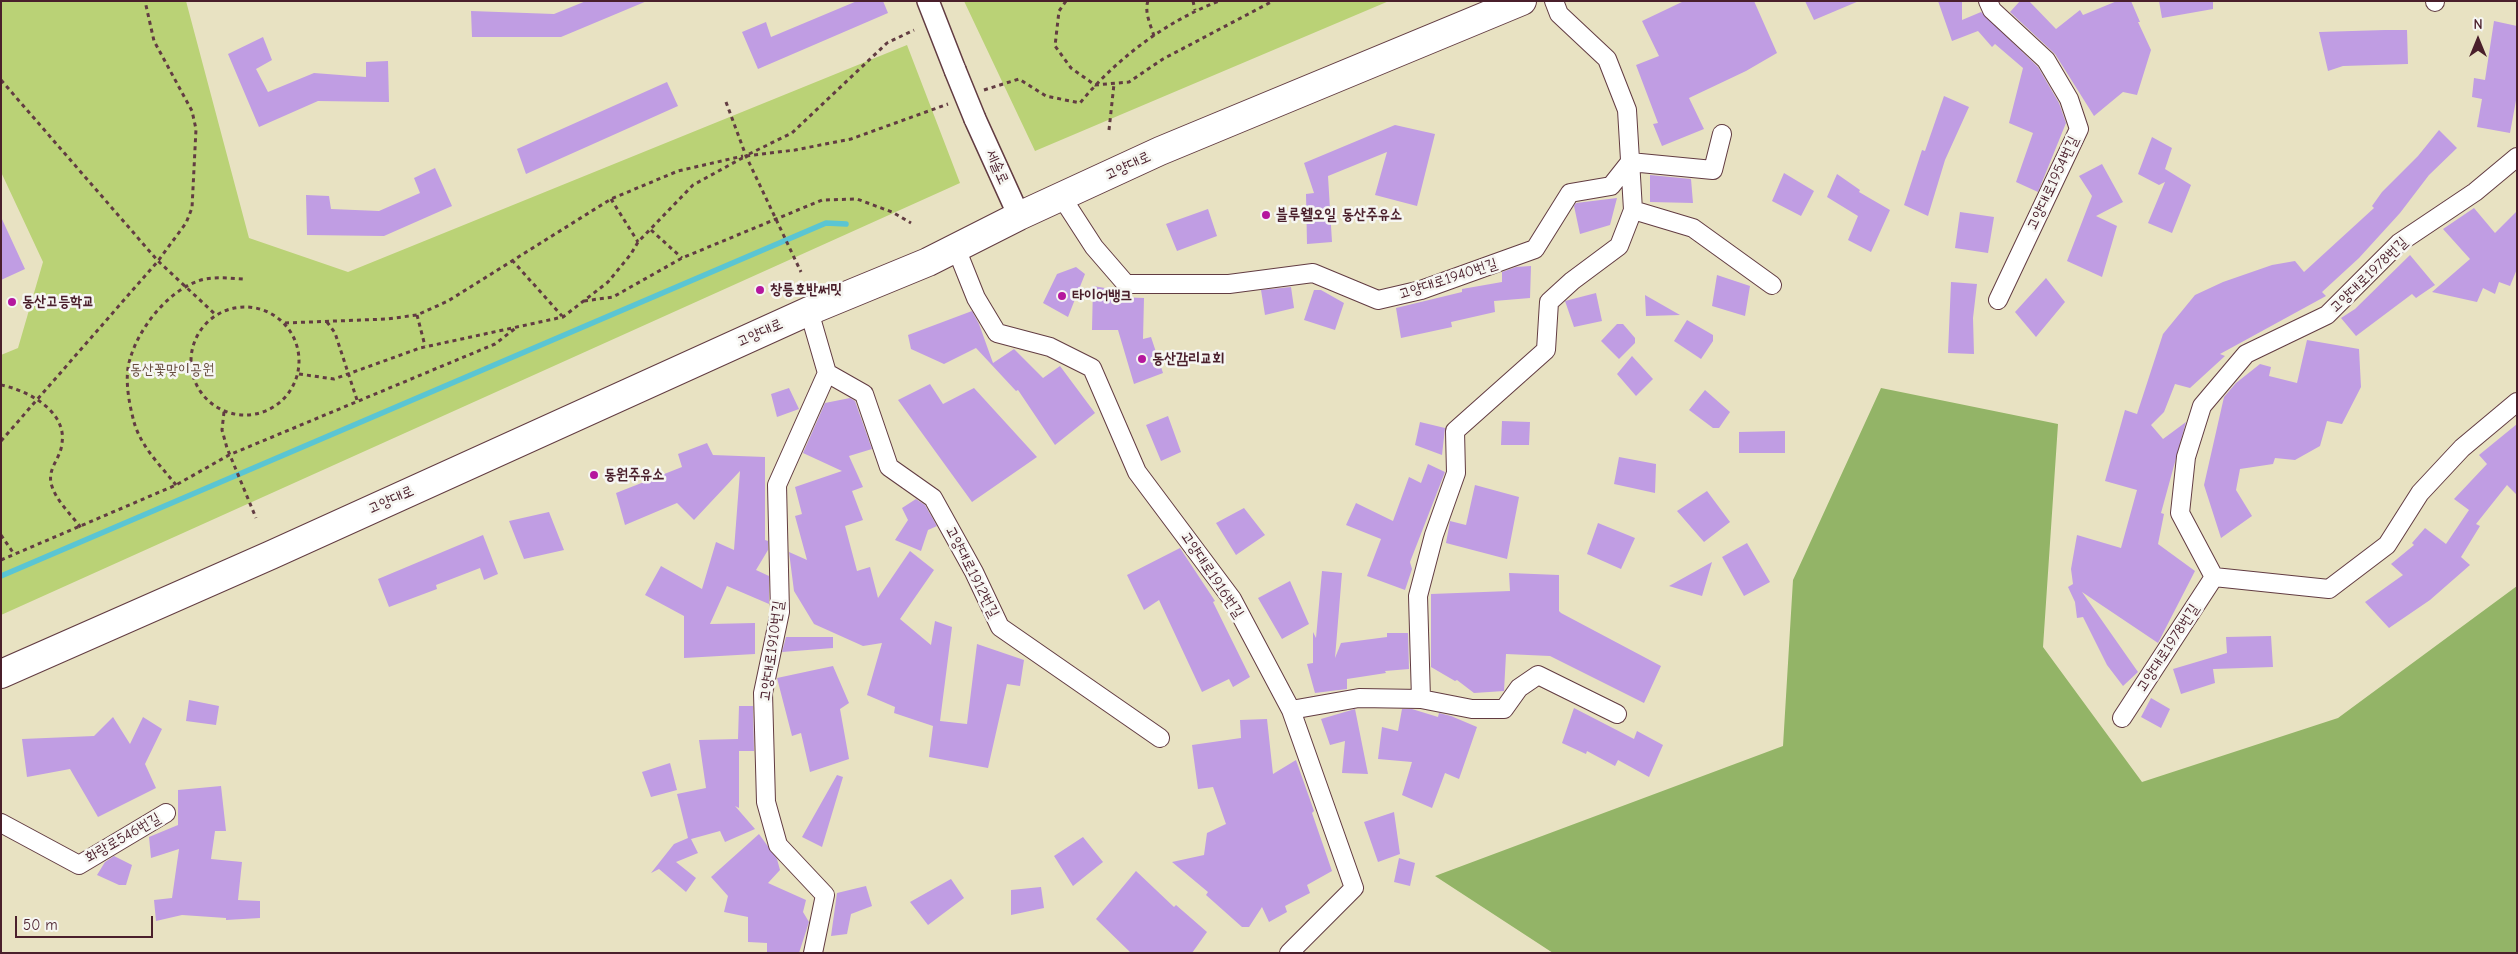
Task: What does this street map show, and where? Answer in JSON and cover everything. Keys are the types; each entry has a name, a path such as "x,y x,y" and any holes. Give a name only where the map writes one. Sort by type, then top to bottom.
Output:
{"main road":[{"name":"고양대로","path":"1,674 271,555 809,311 928,262 1019,216 1160,151 1522,1"}],"street":[{"name":"세솔로","path":"928,1 975,119 1019,216"},
{"path":"1421,699 1418,596 1434,535 1456,473 1455,431 1546,350 1549,302 1572,281 1619,246 1633,210 1627,110 1607,58 1559,14 1554,1"},
{"name":"고양대로1954번길","path":"1988,1 1992,10 2046,60 2069,99 2079,129 1998,300"},
{"path":"1630,162 1713,170 1722,134"},
{"name":"고양대로1978번길","path":"2122,718 2214,577 2180,513 2186,457 2202,406 2246,354 2327,315 2399,243 2475,192 2517,157"},
{"name":"고양대로1940번길","path":"1061,196 1094,247 1126,284 1229,284 1312,273 1378,300 1421,290 1535,249 1570,193 1611,186 1630,162"},
{"path":"1633,210 1693,228 1772,285"},
{"name":"고양대로1916번길","path":"956,248 976,298 997,333 1050,347 1092,368 1137,472 1232,599 1291,710 1354,888 1288,953"},
{"path":"809,311 827,373"},
{"name":"고양대로1912번길","path":"827,373 864,394 889,467 933,498 974,572 1000,627 1160,738"},
{"name":"고양대로1910번길","path":"813,953 825,895 778,845 766,802 763,693 780,612 777,485 827,373"},
{"path":"2214,577 2329,589 2387,545 2420,493 2462,448 2517,402"},
{"path":"1291,710 1359,698 1421,699 1472,709 1504,709 1519,688 1538,675 1617,714"},
{"name":"화랑로546번길","path":"1,823 78,864 166,813"}],"path":[{"path":"1,441 158,261 186,223 192,208 196,129 192,111 154,42 145,1"},
{"path":"1066,1 1059,11 1055,46 1070,68 1095,85 1129,82 1163,59 1273,1"},
{"path":"1148,1 1146,6 1154,36"},
{"path":"1192,1 1195,10"},
{"path":"976,94 1019,79 1046,96 1080,103 1095,85 1136,48 1195,10 1219,1"},
{"path":"299,374 334,379 425,346 562,316 608,282 631,254 638,242 693,185 792,133 887,43 914,30"},
{"path":"1,80 158,261 216,315"},
{"path":"1109,130 1114,84"},
{"path":"726,102 746,156 782,228 801,272"},
{"path":"285,323 387,319 417,315 448,301 611,199 678,171 746,156 795,150 851,139 950,104"},
{"path":"611,199 638,242"},
{"path":"584,301 613,297 682,258 822,200 857,199 892,212 911,223"},
{"path":"650,230 682,258"},
{"path":"512,260 562,316"},
{"path":"176,485 146,448 134,424 128,392 129,360 140,336 156,312 185,286 200,280 213,278 243,279"},
{"path":"252,307 270,312 285,323 295,338 300,356 299,374 291,392 278,405 262,414 243,416 224,412 210,403 199,390 192,374 190,358 194,341 203,326 216,315 233,308 252,307"},
{"path":"417,315 425,346"},
{"path":"326,321 335,333 357,400"},
{"path":"1,560 81,528 176,485 229,455 495,344 517,326"},
{"path":"1,385 37,398 57,419 62,436 62,445 50,475 52,485 56,495 81,528"},
{"path":"224,412 222,430 229,455 256,518"},
{"path":"1,535 14,554"}],"green space":[{"name":"동산꽃맞이공원","path":"1,1 186,1 249,238 348,272 907,45 960,183 1,615 1,355 18,348 43,262 1,172"},
{"path":"964,1 1389,1 1035,151"},
{"path":"1881,388 2058,424 2043,647 2142,782 2338,718 2517,586 2517,953 1553,953 1435,876 1783,746 1793,580"}],"building":[{"path":"586,1 647,1 561,37 472,37 471,11 554,14"},
{"path":"857,1 883,1 888,13 758,69 742,32 766,22 771,37"},
{"path":"1684,1 1754,1 1777,53 1746,71 1689,98 1704,129 1662,146 1653,124 1658,123 1636,65 1659,56 1642,21"},
{"path":"1805,1 1859,1 1814,20"},
{"path":"1938,1 1962,1 1962,20 1981,12 2038,67 2059,103 2066,123 2038,192 2016,182 2033,133 2009,123 2023,68 1995,44 1992,47 1978,31 1952,41"},
{"path":"2020,1 2029,1 2056,29 2080,10 2083,15 2117,1 2131,1 2151,50 2137,95 2123,92 2094,116 2055,54 2010,12"},
{"path":"2159,1 2213,1 2213,9 2162,18"},
{"path":"2494,21 2517,26 2517,95 2510,133 2477,127 2482,99 2472,97 2474,78 2485,80"},
{"path":"2407,30 2408,64 2343,66 2328,71 2319,32"},
{"path":"263,37 272,60 256,69 268,92 314,73 366,77 366,62 388,61 389,102 318,101 259,127 228,54"},
{"path":"667,82 678,106 526,174 517,149"},
{"path":"1944,96 1969,107 1945,160 1928,216 1904,205 1922,150 1925,151"},
{"path":"1395,125 1435,134 1417,206 1375,195 1387,152 1328,176 1332,242 1307,244 1306,194 1314,193 1304,163"},
{"path":"2439,130 2457,148 2429,175 2400,213 2359,258 2322,292 2326,296 2220,354 2225,356 2190,388 2175,384 2164,412 2151,425 2163,439 2186,422 2161,513 2164,514 2158,544 2195,571 2158,643 2082,592 2138,672 2123,686 2107,665 2083,617 2077,618 2075,602 2068,587 2073,584 2071,569 2077,535 2121,548 2137,490 2105,481 2125,410 2137,414 2163,334 2195,295 2223,282 2272,265 2295,261 2304,272 2374,208 2372,206 2382,192 2418,156"},
{"path":"2152,137 2172,148 2165,169 2191,185 2172,233 2148,223 2165,182 2159,185 2138,174"},
{"path":"2102,164 2123,202 2096,216 2117,226 2102,277 2067,261 2092,196 2079,176"},
{"path":"435,168 452,206 384,236 307,235 306,195 329,196 331,209 379,211 420,193 414,178"},
{"path":"1784,173 1814,191 1801,216 1772,201"},
{"path":"1837,174 1860,190 1859,192 1890,210 1871,252 1848,240 1858,216 1827,197"},
{"path":"1650,175 1691,179 1693,203 1650,202"},
{"path":"1617,198 1610,225 1580,234 1574,206 1576,203"},
{"path":"2474,208 2495,233 2517,211 2517,269 2510,286 2499,282 2495,294 2483,288 2477,302 2432,292 2470,259 2443,229"},
{"path":"1208,209 1217,236 1177,251 1166,224"},
{"path":"1960,212 1994,217 1988,253 1955,248"},
{"path":"1,217 25,269 1,280"},
{"path":"2410,255 2435,285 2416,298 2412,294 2356,336 2341,318 2355,309"},
{"path":"1531,266 1530,298 1494,301 1495,312 1451,322 1452,327 1401,338 1396,308 1462,292 1462,289 1502,282 1502,272 1516,267"},
{"path":"1076,267 1085,274 1068,317 1043,303 1057,274"},
{"path":"1717,275 1750,286 1745,316 1712,306"},
{"path":"2046,278 2065,302 2036,337 2015,312"},
{"path":"1951,282 1977,284 1973,318 1974,354 1948,353"},
{"path":"1093,286 1117,290 1117,297 1144,298 1143,339 1151,337 1163,373 1134,384 1118,330 1092,330"},
{"path":"1291,287 1294,308 1265,315 1261,290"},
{"path":"1314,290 1321,290 1344,303 1335,330 1304,320"},
{"path":"1596,293 1602,321 1574,327 1565,301"},
{"path":"1645,295 1680,315 1646,316"},
{"path":"972,311 979,324 993,363 1014,349 1043,378 1060,366 1095,413 1055,445 1018,390 1016,391 976,348 944,364 911,349 908,335"},
{"path":"1687,320 1713,335 1713,341 1701,359 1674,341"},
{"path":"1617,324 1623,324 1635,338 1635,343 1619,359 1601,341"},
{"path":"2307,340 2359,349 2361,387 2342,424 2327,421 2320,446 2295,460 2275,458 2273,464 2240,469 2236,490 2252,516 2221,538 2204,485 2224,397 2236,383 2260,364 2271,367 2269,376 2297,383"},
{"path":"1632,356 1653,379 1636,396 1617,374"},
{"path":"930,384 943,404 974,388 1037,457 972,502 898,400"},
{"path":"789,388 799,409 777,417 771,394"},
{"path":"1705,390 1730,412 1719,428 1713,428 1689,410"},
{"path":"850,398 855,401 872,449 849,456 863,487 852,491 863,520 845,526 857,571 870,567 878,598 910,551 934,570 900,619 931,645 935,621 952,627 940,721 967,724 977,644 1024,660 1020,686 1007,684 988,768 929,757 933,726 894,713 895,707 867,695 882,643 863,646 814,624 794,591 789,552 807,560 795,516 802,514 795,487 842,471 803,453 825,403"},
{"path":"1168,416 1181,452 1161,461 1146,425"},
{"path":"1502,421 1530,422 1529,445 1501,445"},
{"path":"1420,422 1445,428 1442,455 1415,445"},
{"path":"2517,424 2517,495 2507,485 2476,524 2480,526 2461,557 2470,565 2430,600 2389,628 2365,602 2403,575 2391,564 2414,545 2412,543 2425,528 2446,544 2469,510 2454,499 2487,464 2479,455"},
{"path":"1785,431 1785,453 1739,453 1739,432"},
{"path":"707,443 713,455 765,457 765,540 768,541 768,550 756,570 769,576 769,604 727,586 710,624 755,623 755,654 684,658 684,616 645,595 661,566 702,589 716,542 734,550 740,471 694,520 677,503 625,525 616,493 682,467 678,454"},
{"path":"1619,457 1656,464 1655,493 1614,484"},
{"path":"1428,464 1445,472 1410,562 1412,569 1405,590 1367,576 1381,539 1346,525 1356,503 1393,521 1409,477 1421,483"},
{"path":"1475,485 1519,497 1507,559 1446,543 1450,521 1466,525"},
{"path":"1707,491 1730,522 1704,542 1677,511"},
{"path":"916,499 925,505 937,526 928,530 921,551 895,540 908,520 902,508"},
{"path":"1244,508 1265,535 1236,555 1216,523"},
{"path":"549,512 564,550 524,559 509,521"},
{"path":"1598,523 1635,538 1621,569 1587,554"},
{"path":"483,535 498,574 484,580 480,568 436,585 437,589 389,607 378,579"},
{"path":"1747,543 1770,582 1744,596 1722,557"},
{"path":"1180,548 1215,601 1213,602 1250,677 1233,687 1229,679 1202,692 1159,600 1144,610 1127,575"},
{"path":"1712,562 1702,596 1669,586"},
{"path":"1322,571 1342,573 1335,658 1341,643 1387,637 1387,633 1408,633 1409,669 1385,671 1386,673 1347,679 1347,689 1315,693 1307,664 1313,663 1313,632 1316,638"},
{"path":"1509,573 1559,575 1559,611 1561,613 1661,666 1644,703 1550,656 1506,654 1504,691 1474,693 1457,680 1455,681 1431,667 1431,594 1510,591"},
{"path":"1290,581 1309,624 1282,639 1258,598"},
{"path":"2271,636 2273,667 2213,669 2215,683 2181,694 2173,669 2227,653 2226,637"},
{"path":"786,637 833,637 833,648 782,652"},
{"path":"833,666 849,703 840,709 849,759 810,772 801,733 792,736 777,678"},
{"path":"2151,698 2170,709 2161,728 2141,717"},
{"path":"189,700 219,706 216,725 186,721"},
{"path":"739,706 753,706 754,751 739,751 739,808 735,806 755,829 725,842 720,831 691,839 698,853 676,862 696,878 686,892 659,869 651,873 674,844 688,838 677,794 706,788 699,740 738,739"},
{"path":"1574,708 1634,739 1637,731 1663,745 1649,777 1618,760 1615,766 1587,751 1586,754 1562,743"},
{"path":"1355,709 1368,774 1342,773 1345,741 1330,745 1321,719"},
{"path":"1402,709 1412,709 1438,717 1439,713 1477,727 1459,779 1445,773 1432,808 1402,795 1412,762 1378,759 1382,727 1398,731"},
{"path":"113,717 130,744 143,717 162,729 145,764 156,788 98,817 70,769 27,777 22,739 94,736"},
{"path":"1267,719 1273,774 1296,760 1332,871 1307,885 1310,893 1285,906 1287,912 1269,922 1262,907 1249,927 1242,927 1206,895 1208,892 1172,862 1204,855 1207,833 1226,824 1213,787 1198,789 1192,745 1241,738 1240,720"},
{"path":"670,763 677,790 651,797 642,772"},
{"path":"837,775 843,777 822,847 802,837"},
{"path":"221,786 226,831 215,831 211,859 242,862 238,900 260,901 260,918 226,920 226,918 182,915 156,921 154,900 172,898 179,849 151,858 149,837 178,825 178,790"},
{"path":"1394,812 1400,854 1378,862 1364,822"},
{"path":"759,834 777,859 780,870 768,883 806,900 803,912 809,922 799,953 767,953 767,943 748,942 748,917 724,912 728,896 711,877"},
{"path":"1083,837 1103,862 1073,886 1054,856"},
{"path":"114,856 132,865 126,885 119,885 97,875 105,862"},
{"path":"1399,858 1415,863 1410,886 1394,882"},
{"path":"1136,871 1174,907 1176,905 1207,932 1192,953 1131,953 1096,919"},
{"path":"951,879 964,898 928,925 910,902"},
{"path":"866,886 872,906 851,914 847,934 831,936 837,893"},
{"path":"1041,887 1044,908 1011,915 1011,890"}],"waterway":[{"path":"1,576 826,223 846,224"}],"place":[{"name":"블루웰오일 동산주유소","path":"1266,215"},
{"name":"창릉호반써밋","path":"760,290"},
{"name":"타이어뱅크","path":"1062,296"},
{"name":"동산고등학교","path":"12,302"},
{"name":"동산감리교회","path":"1142,359"},
{"name":"동원주유소","path":"594,475"}]}
